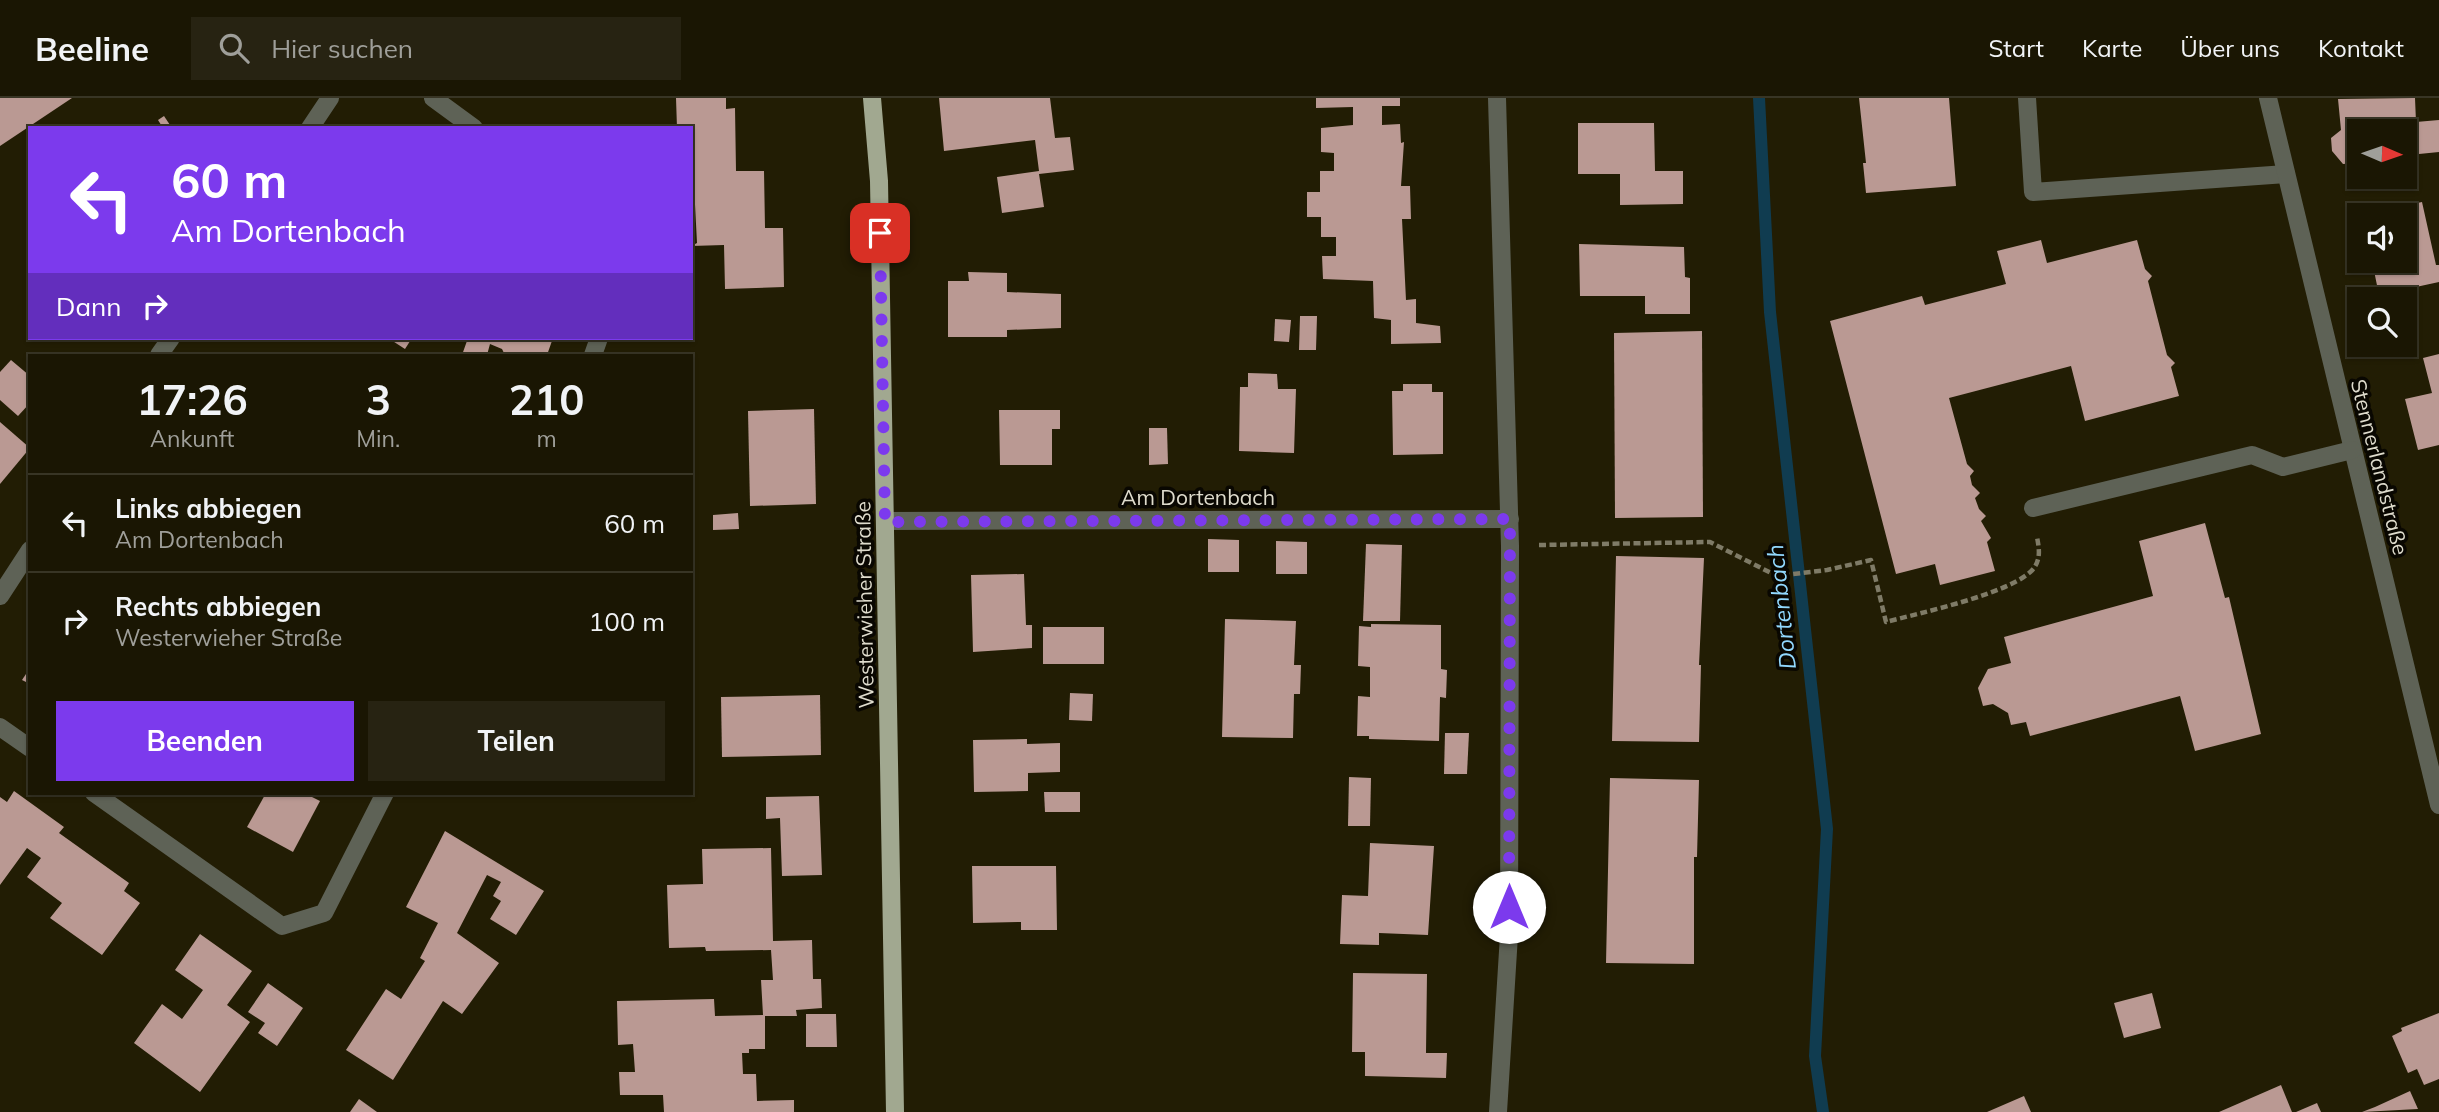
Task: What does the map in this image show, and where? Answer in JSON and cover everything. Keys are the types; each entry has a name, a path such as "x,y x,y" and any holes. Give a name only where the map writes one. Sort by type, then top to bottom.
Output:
{"main road":[{"name":"Westerwieher Straße","path":"872,98 879,181 895,1112"}],"street":[{"path":"311,126 330,98"},
{"path":"433,98 471,126"},
{"path":"1497,98 1510,519 1509,935 1499,1112"},
{"path":"2027,98 2033,192 2286,174"},
{"name":"Stennerlandstraße","path":"2268,98 2439,805"},
{"path":"2033,508 2252,455 2283,467 2352,450"},
{"name":"Am Dortenbach","path":"885,522 1510,519"},
{"path":"1,593 28,553"},
{"path":"0,727 28,747"},
{"path":"97,795 282,926 324,913 384,795"}],"path":[{"path":"1510,546 1710,542 1777,576 1871,561 1886,622 2013,585 2034,568 2039,554 2033,508"}],"building":[{"path":"0,98 72,98 28,126 0,146"},
{"path":"676,98 726,98 726,109 735,108 736,171 764,171 765,228 783,228 784,287 725,289 724,245 693,246 697,243 693,126 677,126"},
{"path":"939,98 1050,98 1055,138 1070,137 1074,170 1039,174 1044,207 1002,213 997,177 1039,171 1035,140 944,151"},
{"path":"1316,98 1400,98 1400,106 1382,106 1382,125 1400,124 1401,143 1404,142 1401,186 1410,186 1411,219 1402,219 1406,300 1416,299 1416,323 1440,326 1441,343 1391,344 1391,320 1374,318 1373,281 1323,279 1322,256 1336,256 1336,237 1321,237 1321,217 1307,217 1307,192 1320,192 1320,171 1334,171 1334,153 1321,152 1321,128 1353,125 1353,107 1316,108"},
{"path":"1859,98 1949,98 1956,186 1866,193 1863,163 1866,163"},
{"path":"2415,98 2416,119 2347,119 2347,164 2343,164 2332,151 2331,138 2341,130 2338,99"},
{"path":"164,116 171,126 162,126 158,120"},
{"path":"2439,120 2439,152 2419,154 2419,159 2417,122"},
{"path":"1578,123 1654,123 1655,171 1683,171 1683,204 1620,205 1620,174 1578,174"},
{"path":"2422,202 2436,265 2439,265 2439,282 2416,287 2377,287 2374,273 2417,273 2417,203"},
{"path":"2041,240 2047,263 2137,240 2145,269 2152,276 2148,281 2167,355 2175,363 2171,367 2179,396 2085,421 2071,366 1949,398 1967,464 1974,471 1970,476 1972,485 1980,493 1975,498 1979,509 1986,516 1981,521 1991,538 1987,542 1995,571 1940,585 1935,564 1896,574 1830,321 1922,296 1925,305 2006,284 1997,251"},
{"path":"1579,244 1684,247 1685,277 1690,278 1690,314 1645,314 1645,296 1580,296"},
{"path":"968,272 1007,273 1007,292 1061,294 1061,328 1007,330 1007,337 948,337 948,281 969,281"},
{"path":"1300,316 1317,316 1316,350 1299,350"},
{"path":"1275,319 1291,320 1289,342 1274,341"},
{"path":"1702,331 1703,517 1615,518 1614,333"},
{"path":"391,340 411,340 405,349"},
{"path":"467,340 552,340 547,354 504,354 502,349 490,344 487,354 462,354"},
{"path":"2439,354 2439,445 2418,450 2405,399 2432,393 2423,358"},
{"path":"11,360 28,374 28,405 18,416 0,400 0,372"},
{"path":"1248,373 1277,374 1278,389 1296,389 1294,453 1239,451 1240,387 1248,387"},
{"path":"1403,384 1432,384 1432,392 1443,392 1443,454 1393,455 1392,391 1403,391"},
{"path":"814,409 816,504 750,506 748,411"},
{"path":"999,410 1060,410 1060,429 1052,429 1052,465 1000,465"},
{"path":"0,422 28,446 28,450 0,484"},
{"path":"1149,428 1167,428 1168,464 1149,465"},
{"path":"738,513 739,529 713,530 713,515"},
{"path":"2205,523 2225,598 2229,597 2261,734 2195,751 2180,696 2030,736 2026,722 2011,725 2008,713 1993,704 1983,706 1978,688 1988,669 2011,663 2004,637 2153,596 2139,541"},
{"path":"1208,539 1239,540 1239,572 1208,572"},
{"path":"1276,541 1307,542 1307,574 1276,574"},
{"path":"1366,544 1402,545 1400,621 1363,621"},
{"path":"1616,556 1704,558 1699,742 1612,741"},
{"path":"1024,574 1026,625 1032,625 1032,648 973,652 971,575"},
{"path":"1225,619 1296,621 1294,665 1301,665 1300,694 1294,694 1293,738 1222,737"},
{"path":"1371,624 1441,625 1441,669 1447,670 1446,698 1440,697 1439,741 1369,739 1369,736 1357,736 1358,696 1370,697 1370,667 1358,666 1359,626 1371,627"},
{"path":"1043,627 1104,627 1104,664 1043,664"},
{"path":"28,671 28,683 22,680"},
{"path":"1070,693 1093,694 1092,721 1069,720"},
{"path":"820,695 821,755 722,757 721,697"},
{"path":"1445,733 1469,733 1467,774 1444,774"},
{"path":"1027,739 1027,744 1060,743 1060,772 1028,773 1028,791 974,792 973,740"},
{"path":"1349,777 1371,778 1370,826 1348,826"},
{"path":"1610,778 1699,780 1697,857 1694,857 1694,964 1606,963"},
{"path":"14,791 64,827 59,833 129,883 124,891 140,903 102,955 50,918 62,903 27,877 41,858 27,848 0,885 0,797 7,802"},
{"path":"1044,792 1080,792 1080,812 1045,812"},
{"path":"265,795 308,795 320,801 293,852 247,827"},
{"path":"819,796 822,875 782,876 780,818 766,819 766,797"},
{"path":"445,831 544,891 516,935 490,919 501,901 493,896 501,882 487,875 457,933 499,963 462,1014 443,1001 393,1080 346,1050 386,989 401,999 425,961 420,958 438,923 406,907"},
{"path":"1370,843 1434,846 1428,935 1379,933 1379,945 1340,944 1342,895 1368,896"},
{"path":"771,848 773,941 812,940 813,979 821,979 822,1008 796,1010 797,1016 765,1016 765,1049 749,1049 749,1053 742,1053 743,1074 756,1074 757,1101 794,1100 794,1112 664,1112 663,1095 620,1095 619,1072 635,1072 633,1044 618,1045 617,1001 714,999 715,1016 763,1015 761,980 773,980 771,950 706,951 705,947 669,948 667,885 703,884 702,849"},
{"path":"972,866 1056,866 1057,930 1021,930 1021,922 973,923"},
{"path":"200,934 252,971 227,1005 250,1022 200,1092 134,1043 162,1004 182,1019 203,990 175,970"},
{"path":"1353,973 1427,974 1426,1053 1447,1053 1446,1078 1365,1076 1365,1052 1352,1052"},
{"path":"268,983 303,1008 277,1046 258,1033 265,1023 248,1012"},
{"path":"2152,993 2161,1028 2124,1038 2114,1003"},
{"path":"2439,1013 2439,1079 2424,1085 2417,1069 2408,1073 2392,1036 2402,1031 2401,1028"},
{"path":"806,1014 836,1014 837,1047 806,1047"},
{"path":"2281,1085 2292,1112 2219,1112"},
{"path":"2410,1091 2418,1109 2362,1112 2375,1107"},
{"path":"2024,1096 2031,1112 1987,1112"},
{"path":"359,1099 377,1112 350,1112"},
{"path":"2317,1103 2321,1112 2296,1112"}],"waterway":[{"name":"Dortenbach","path":"1759,98 1770,312 1827,829 1815,1056 1823,1112"}],"route":[{"path":"880,233 885,522 1510,519 1509,907"}]}
